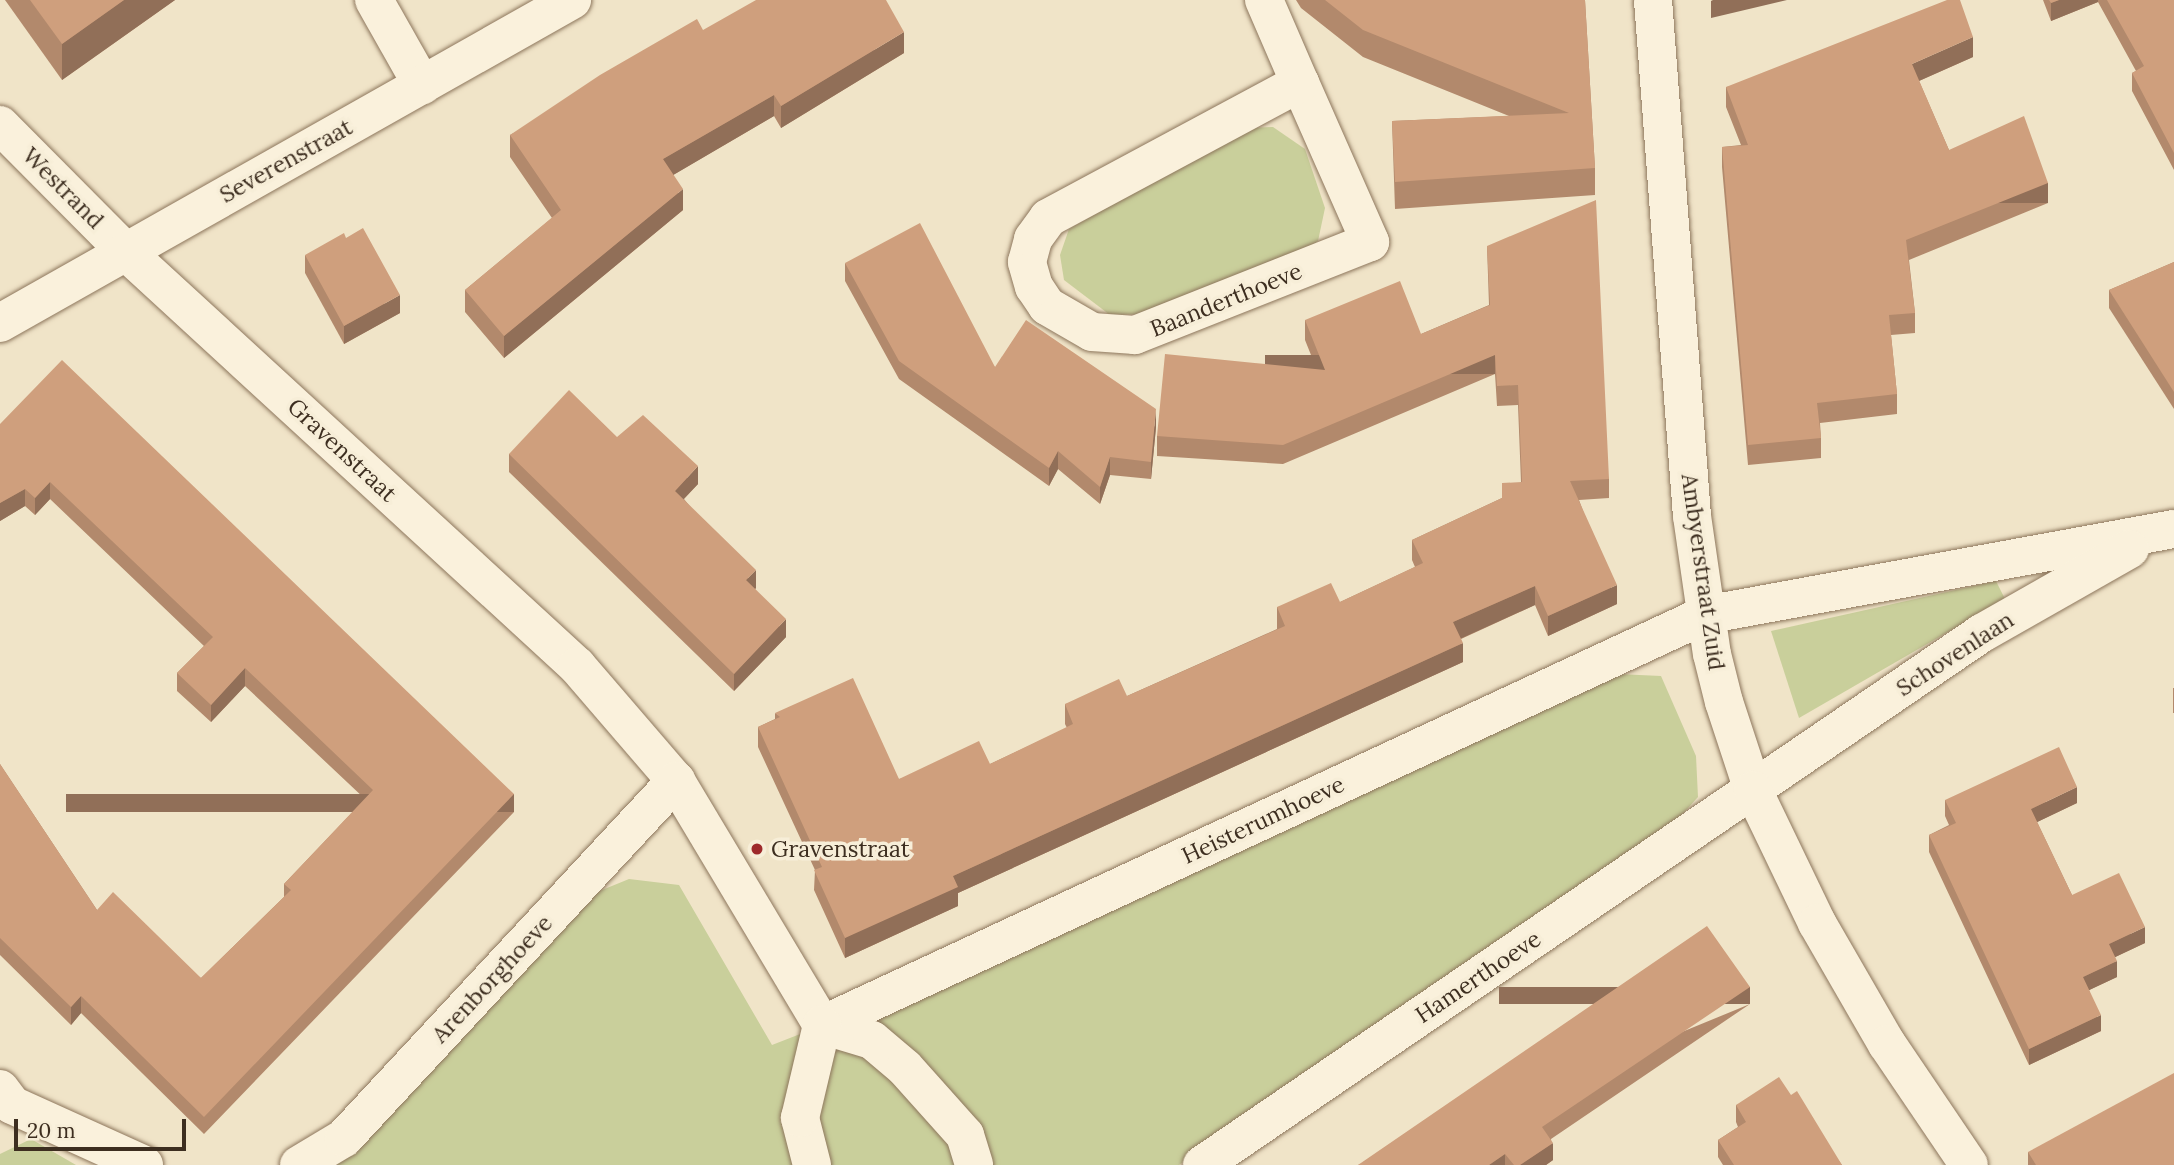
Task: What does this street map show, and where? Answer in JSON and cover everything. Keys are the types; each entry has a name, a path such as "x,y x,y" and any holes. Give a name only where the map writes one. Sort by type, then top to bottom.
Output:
{"street":[{"path":"374,0 422,85"},
{"name":"Severenstraat","path":"0,323 572,0"},
{"name":"Baanderthoeve","path":"1264,0 1370,242 1136,335 1092,332 1047,306 1034,287 1027,262 1033,239 1048,218 1300,83"},
{"name":"Ambyerstraat Zuid","path":"1653,0 1682,402 1705,615 1724,702 1753,790 1830,946 1887,1044 1969,1165"},
{"name":"Westrand","path":"0,125 125,251"},
{"name":"Gravenstraat","path":"125,251 577,666 676,781 822,1025"},
{"name":"Schovenlaan","path":"1705,615 2169,530"},
{"name":"Schovenlaan","path":"1753,790 1982,633 2169,530"},
{"name":"Heisterumhoeve","path":"822,1025 1705,615"},
{"name":"Arenborghoeve","path":"299,1165 344,1138 676,781"},
{"name":"Hamerthoeve","path":"1202,1165 1753,790"},
{"path":"812,1165 800,1118 822,1025 872,1040 905,1068 965,1135 974,1165"},
{"path":"4,1105 144,1165"}],"green space":[{"path":"1273,127 1305,149 1325,208 1318,241 1296,258 1140,314 1110,315 1064,280 1060,255 1069,229 1248,128"},
{"path":"1996,581 2005,599 1799,718 1771,631"},
{"path":"1618,674 1661,676 1696,756 1698,797 1669,829 1179,1165 324,1165 585,897 629,879 679,885 772,1045 1085,923"},
{"path":"31,1139 76,1165 0,1165 0,1154"}],"building":[{"path":"30,0 124,0 62,44"},
{"path":"756,0 886,0 904,32 781,106 774,95 663,159 683,189 504,336 465,290 561,210 510,135 600,75 697,19 703,30"},
{"path":"1325,0 1585,0 1595,168 1395,182 1392,121 1569,113 1363,30"},
{"path":"1947,0 1960,0 1973,37 1912,64 1949,150 2024,116 2048,183 1906,240 1915,313 1889,315 1897,394 1817,403 1821,438 1748,445 1722,147 1748,145 1726,87"},
{"path":"2107,0 2174,0 2174,153 2132,73 2144,66"},
{"path":"1596,200 1609,479 1570,481 1617,585 1548,616 1535,586 1453,622 1463,643 953,876 958,887 845,938 814,870 822,867 758,727 780,717 775,713 853,678 899,779 979,741 990,764 1073,724 1065,704 1119,679 1127,696 1285,626 1277,607 1331,583 1340,602 1423,563 1412,540 1502,498 1502,483 1522,482 1518,385 1497,386 1495,355 1283,445 1157,436 1165,354 1325,370 1305,320 1400,281 1421,334 1490,305 1487,246"},
{"path":"920,223 995,367 1026,320 1156,409 1151,462 1110,457 1100,487 1058,451 1049,468 899,361 845,263"},
{"path":"363,228 400,295 344,326 305,255 344,233 346,238"},
{"path":"2174,262 2174,392 2109,290"},
{"path":"62,360 514,794 204,1117 81,996 71,1007 0,938 0,764 97,910 113,892 201,978 291,890 284,884 373,790 245,668 211,705 177,673 213,637 50,482 35,498 25,489 0,503 0,424"},
{"path":"569,390 617,437 643,415 698,466 675,491 756,570 746,580 786,619 734,674 509,454"},
{"path":"2059,747 2077,787 2031,809 2072,895 2119,873 2145,927 2109,944 2117,961 2083,977 2101,1015 2029,1049 1929,835 1956,823 1945,800"},
{"path":"1707,926 1750,987 1542,1127 1553,1143 1520,1165 1514,1165 1505,1154 1489,1165 1358,1165"},
{"path":"2174,1073 2174,1165 2036,1165 2028,1152"},
{"path":"1779,1077 1791,1095 1797,1091 1842,1165 1734,1165 1718,1140 1746,1122 1736,1105"}],"place":[{"name":"Gravenstraat","path":"757,849"}]}
